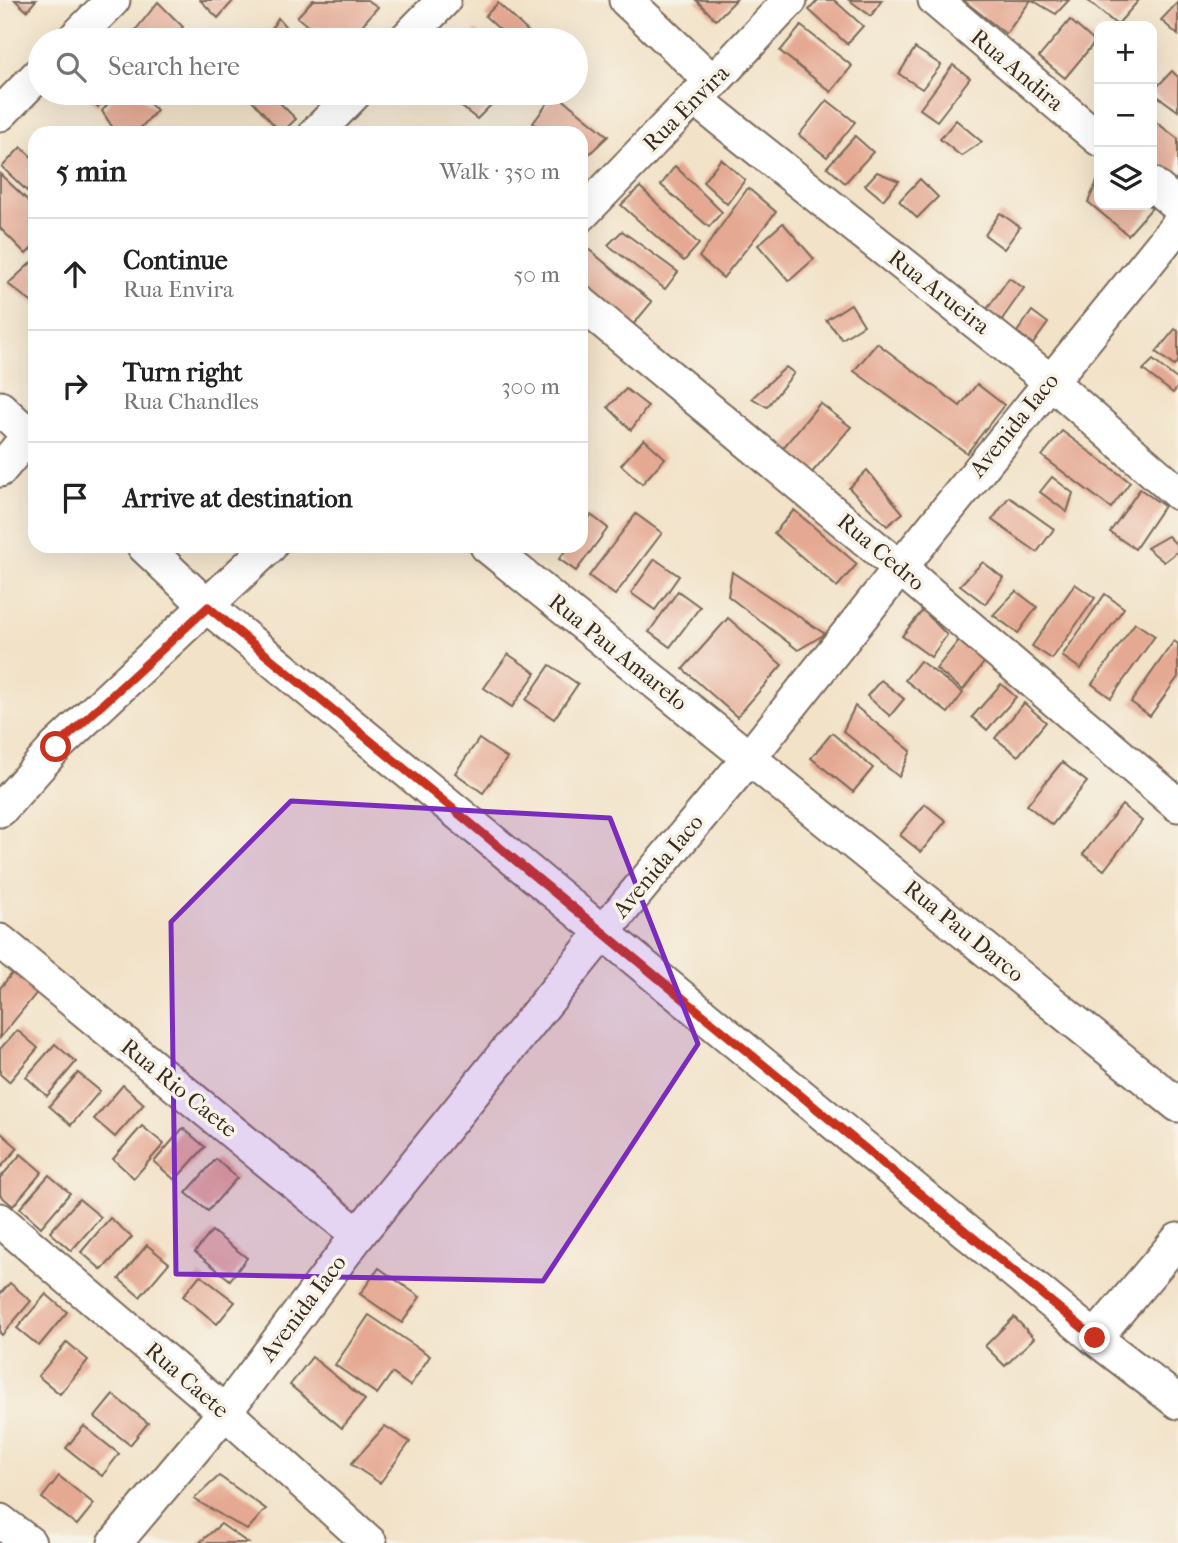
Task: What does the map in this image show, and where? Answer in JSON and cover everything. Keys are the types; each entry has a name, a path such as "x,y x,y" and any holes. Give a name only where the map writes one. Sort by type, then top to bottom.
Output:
{"street":[{"path":"85,28 113,0"},
{"path":"416,28 443,0"},
{"name":"Rua Arueira","path":"626,0 703,90 1050,381 1178,493"},
{"name":"Rua Envira","path":"588,208 790,0"},
{"name":"Rua Andira","path":"935,0 1094,135"},
{"path":"3,103 28,83"},
{"path":"323,126 343,105"},
{"path":"1157,188 1178,206"},
{"name":"Avenida Iaco","path":"115,1543 225,1412 358,1235 604,931 749,758 1178,225"},
{"name":"Rua Cedro","path":"588,309 900,568 1178,806"},
{"path":"0,408 28,430"},
{"path":"0,470 28,439"},
{"path":"151,553 208,607 1095,1338 1178,1402"},
{"path":"0,810 56,747 264,553"},
{"name":"Rua Pau Amarelo","path":"497,553 749,758"},
{"name":"Rua Pau Darco","path":"749,758 1178,1105"},
{"name":"Rua Rio Caete","path":"0,941 358,1235"},
{"name":"Rua Caete","path":"0,1220 225,1412 370,1543"},
{"path":"1095,1338 1178,1240"},
{"path":"0,1521 29,1543"}],"highlighted area":[{"path":"291,801 610,818 698,1044 543,1281 176,1274 171,922"}],"building":[{"path":"15,0 36,0 27,11"},
{"path":"200,0 234,0 218,18"},
{"path":"313,0 367,0 378,7 360,28 310,28 297,17"},
{"path":"696,0 736,0 716,20"},
{"path":"818,0 834,0 863,26 847,44 809,10"},
{"path":"849,0 882,0 871,16"},
{"path":"963,0 1031,0 1006,34"},
{"path":"1032,0 1069,0 1056,14"},
{"path":"1087,0 1139,0 1121,21 1112,21"},
{"path":"158,2 183,27 182,28 137,28"},
{"path":"1178,2 1178,35 1161,20"},
{"path":"498,3 524,28 498,28 485,16"},
{"path":"278,18 287,28 272,28"},
{"path":"1070,20 1094,41 1065,78 1039,57"},
{"path":"801,26 852,66 831,92 780,51"},
{"path":"915,48 941,65 922,89 899,74"},
{"path":"953,65 970,78 937,121 920,109"},
{"path":"1172,71 1178,77 1178,111 1157,96 1157,87"},
{"path":"827,100 855,122 827,157 799,135"},
{"path":"107,105 151,105 157,110 142,126 112,126 102,111"},
{"path":"256,105 282,105 296,119 288,126 275,126"},
{"path":"459,105 491,105 477,119"},
{"path":"546,105 570,105 608,136 588,155 588,126 537,126 533,123"},
{"path":"956,120 982,142 961,156 940,139"},
{"path":"1157,123 1178,139 1178,177 1173,184 1157,172"},
{"path":"855,136 873,152 845,183 827,167"},
{"path":"21,147 28,154 28,190 27,191 2,167"},
{"path":"721,159 745,180 727,204 703,182"},
{"path":"675,166 722,212 709,227 661,185"},
{"path":"877,172 899,181 883,200 865,185"},
{"path":"0,174 28,200 28,252 26,254 0,228"},
{"path":"920,179 938,197 917,218 899,201"},
{"path":"640,187 699,244 684,261 621,205"},
{"path":"748,188 776,212 723,278 699,257"},
{"path":"1094,188 1094,207 1088,202"},
{"path":"1098,210 1150,210 1128,235"},
{"path":"1000,213 1020,227 1004,249 985,235"},
{"path":"783,223 814,259 789,281 758,245"},
{"path":"622,231 678,272 665,289 608,245"},
{"path":"588,249 652,302 631,327 588,291"},
{"path":"28,265 28,300 8,284"},
{"path":"1009,278 1024,288 998,325 983,315"},
{"path":"851,304 864,325 842,339 826,320"},
{"path":"1032,311 1048,323 1033,344 1017,332"},
{"path":"1175,329 1178,331 1178,361 1174,366 1156,352"},
{"path":"877,343 960,406 977,384 1004,405 967,453 854,371"},
{"path":"1153,360 1178,380 1178,387 1173,393 1143,370"},
{"path":"786,367 794,373 767,407 752,398"},
{"path":"626,389 648,406 631,430 608,407"},
{"path":"820,403 851,427 810,475 778,454"},
{"path":"1062,431 1130,482 1111,508 1042,456"},
{"path":"644,439 665,458 642,484 621,465"},
{"path":"867,470 903,513 887,526 849,488"},
{"path":"1052,477 1073,493 1067,512 1040,492"},
{"path":"1140,489 1164,506 1135,549 1110,532"},
{"path":"1009,497 1054,529 1037,552 992,520"},
{"path":"794,510 857,564 837,587 774,533"},
{"path":"636,514 662,533 615,595 589,576"},
{"path":"591,515 608,528 576,571 559,559 564,553 588,553 588,519"},
{"path":"1168,536 1178,546 1178,551 1164,562 1147,548"},
{"path":"655,559 679,576 655,610 631,593"},
{"path":"983,562 1003,578 985,604 960,585"},
{"path":"732,572 825,634 798,650 728,596"},
{"path":"1075,584 1095,598 1052,659 1032,646"},
{"path":"678,591 700,607 670,647 649,632"},
{"path":"1016,591 1037,607 1018,633 993,615"},
{"path":"1105,594 1124,608 1081,669 1062,656"},
{"path":"923,610 947,635 931,657 902,636"},
{"path":"728,618 782,665 737,717 683,669"},
{"path":"1135,623 1155,636 1111,698 1092,684"},
{"path":"960,639 986,660 963,690 936,669"},
{"path":"1174,641 1178,644 1178,677 1150,716 1131,702"},
{"path":"508,654 536,673 512,707 484,688"},
{"path":"920,661 963,693 948,713 905,680"},
{"path":"550,665 578,684 554,719 526,700"},
{"path":"881,680 904,699 890,716 867,696"},
{"path":"1001,684 1016,697 987,730 972,717"},
{"path":"1024,703 1046,722 1018,756 995,738"},
{"path":"855,706 911,751 899,777 843,731"},
{"path":"832,733 873,768 853,792 811,758"},
{"path":"479,739 507,758 483,793 455,773"},
{"path":"1062,762 1087,782 1052,825 1027,805"},
{"path":"925,804 946,821 921,852 900,835"},
{"path":"1122,805 1142,821 1104,870 1083,854"},
{"path":"15,970 39,990 0,1038 0,988"},
{"path":"17,1030 38,1048 9,1082 0,1074 0,1049"},
{"path":"55,1044 76,1062 47,1096 26,1077"},
{"path":"78,1073 100,1091 71,1125 49,1106"},
{"path":"123,1085 144,1104 115,1137 94,1119"},
{"path":"142,1126 164,1144 134,1178 113,1159"},
{"path":"183,1128 205,1147 175,1180 154,1162"},
{"path":"0,1132 18,1148 0,1168"},
{"path":"21,1154 42,1172 13,1206 0,1195 0,1178"},
{"path":"216,1159 237,1178 208,1211 186,1193"},
{"path":"49,1175 70,1193 41,1227 20,1208"},
{"path":"79,1199 101,1217 71,1251 50,1232"},
{"path":"110,1218 132,1237 102,1270 81,1252"},
{"path":"212,1231 247,1258 230,1280 195,1252"},
{"path":"147,1245 169,1263 140,1297 119,1279"},
{"path":"379,1268 420,1297 402,1323 360,1294"},
{"path":"200,1275 235,1302 217,1324 183,1296"},
{"path":"10,1283 31,1301 2,1335 0,1294"},
{"path":"46,1294 67,1312 39,1346 17,1328"},
{"path":"369,1315 430,1356 410,1386 392,1373 377,1394 335,1365"},
{"path":"1014,1317 1034,1338 1005,1366 985,1346"},
{"path":"67,1342 88,1360 60,1394 38,1376"},
{"path":"312,1357 365,1400 342,1428 290,1385"},
{"path":"113,1395 148,1423 130,1445 95,1417"},
{"path":"84,1426 119,1454 102,1476 66,1448"},
{"path":"385,1426 410,1442 380,1483 351,1464"},
{"path":"59,1476 94,1504 77,1525 42,1498"},
{"path":"219,1476 266,1509 247,1530 194,1499"},
{"path":"221,1524 248,1543 199,1543"}],"route":[{"path":"56,747 208,607 1095,1338"}]}
